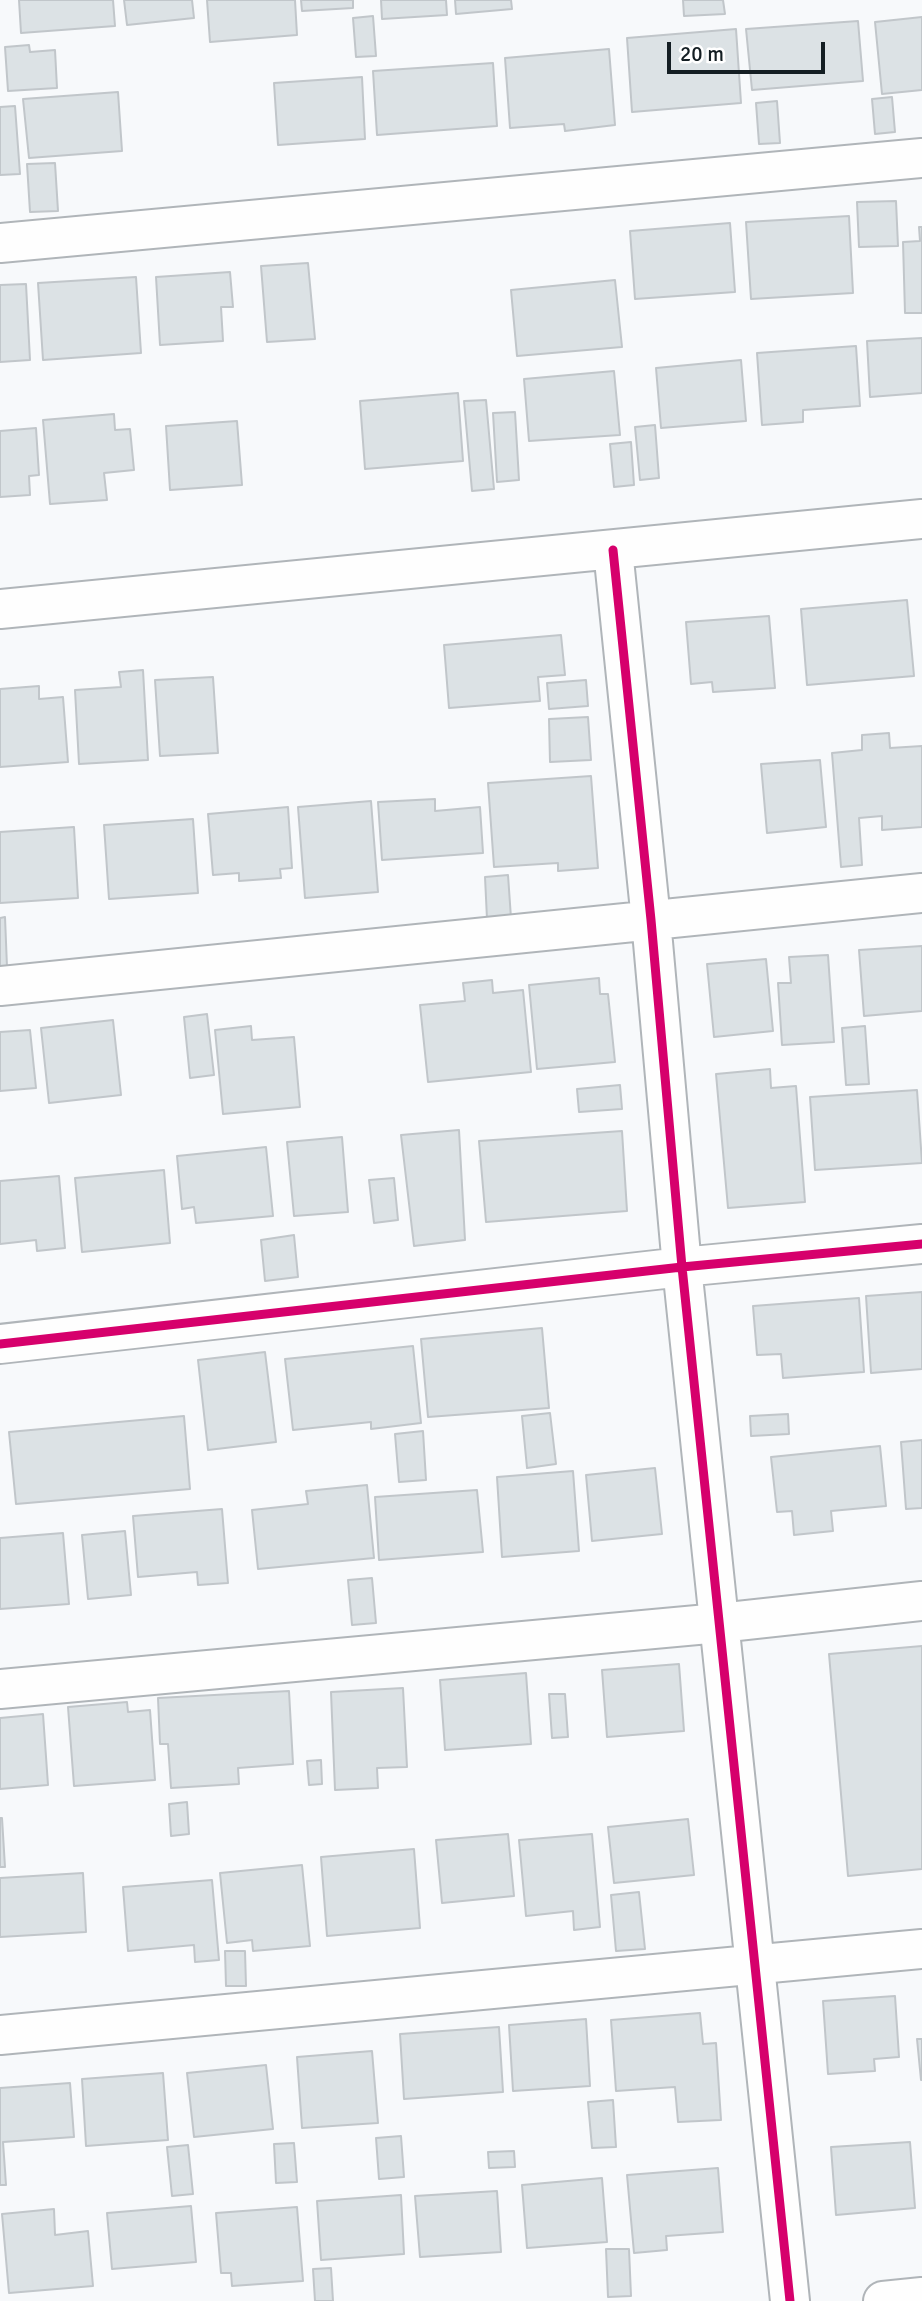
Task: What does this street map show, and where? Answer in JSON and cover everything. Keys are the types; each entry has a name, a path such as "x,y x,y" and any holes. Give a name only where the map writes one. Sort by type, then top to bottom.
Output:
{"street":[{"path":"0,243 922,158"},
{"path":"0,609 922,520"},
{"path":"613,550 651,920 682,1268 790,2301"},
{"path":"0,986 922,893"},
{"path":"0,1344 922,1244"},
{"path":"0,1689 719,1623 922,1601"},
{"path":"0,2035 922,1949"},
{"path":"883,2301 922,2297"}],"building":[{"path":"19,0 113,0 115,26 21,33"},
{"path":"124,0 192,0 194,18 127,25"},
{"path":"207,0 295,0 297,35 210,42"},
{"path":"301,0 353,0 353,8 302,11"},
{"path":"381,0 446,0 447,15 382,19"},
{"path":"455,0 511,0 512,9 456,14"},
{"path":"683,0 723,0 725,14 684,16"},
{"path":"373,16 376,56 356,57 353,18"},
{"path":"922,17 922,90 882,94 875,22"},
{"path":"858,21 863,81 752,90 746,29"},
{"path":"736,29 741,103 632,112 627,38"},
{"path":"29,45 30,52 55,50 57,88 8,91 5,47"},
{"path":"609,49 615,125 565,131 564,124 510,128 505,58"},
{"path":"493,63 497,126 377,135 373,71"},
{"path":"362,77 365,139 278,145 274,83"},
{"path":"118,92 122,151 29,158 23,99"},
{"path":"892,97 895,132 875,134 872,99"},
{"path":"777,101 780,143 759,144 756,103"},
{"path":"15,106 20,174 0,175 0,107"},
{"path":"55,163 58,211 30,212 27,164"},
{"path":"896,201 898,246 859,247 857,202"},
{"path":"849,216 853,293 751,299 746,222"},
{"path":"730,223 735,292 635,299 630,231"},
{"path":"919,227 922,227 922,313 905,313 903,242 920,241"},
{"path":"308,263 315,339 267,342 261,266"},
{"path":"230,272 233,307 221,307 223,341 160,345 156,277"},
{"path":"136,277 141,353 43,360 38,283"},
{"path":"615,280 622,347 517,356 511,290"},
{"path":"26,284 30,360 0,362 0,285"},
{"path":"922,338 922,393 870,397 867,341"},
{"path":"856,346 860,406 803,410 803,422 762,425 757,353"},
{"path":"741,360 746,421 661,428 656,368"},
{"path":"614,371 620,435 529,441 524,379"},
{"path":"458,393 463,461 365,469 360,401"},
{"path":"486,400 494,489 472,491 464,401"},
{"path":"515,412 519,480 497,482 493,413"},
{"path":"114,414 115,430 130,429 134,470 104,473 107,500 50,504 43,420"},
{"path":"237,421 242,485 170,490 166,426"},
{"path":"655,425 659,478 640,480 635,427"},
{"path":"36,428 39,475 29,476 30,495 0,497 0,431"},
{"path":"631,442 634,485 614,487 610,444"},
{"path":"907,600 914,676 807,685 801,609"},
{"path":"769,616 775,688 713,692 712,682 691,684 686,622"},
{"path":"561,635 565,675 538,677 540,701 449,708 444,645"},
{"path":"143,670 148,760 79,764 75,690 121,687 119,672"},
{"path":"213,677 218,753 160,756 155,680"},
{"path":"586,680 588,706 549,709 547,683"},
{"path":"39,686 39,699 63,697 68,762 0,767 0,689"},
{"path":"588,717 591,760 550,762 549,719"},
{"path":"889,733 890,748 922,746 922,827 882,830 882,816 859,818 862,865 841,867 832,753 862,750 862,735"},
{"path":"820,760 826,827 767,833 761,764"},
{"path":"591,776 598,868 558,871 558,863 494,867 488,783"},
{"path":"435,799 435,811 480,807 483,853 382,860 378,802"},
{"path":"371,801 378,892 305,898 298,807"},
{"path":"288,807 292,868 280,869 281,878 239,881 239,873 213,875 208,814"},
{"path":"193,819 198,893 109,899 104,825"},
{"path":"74,827 78,898 0,903 0,832"},
{"path":"508,875 511,918 487,919 485,877"},
{"path":"5,917 7,967 0,967 0,918"},
{"path":"922,946 922,1011 864,1016 859,950"},
{"path":"828,955 834,1042 782,1045 778,983 791,983 789,957"},
{"path":"766,959 773,1031 714,1037 707,964"},
{"path":"599,978 600,994 608,994 615,1062 537,1069 529,985"},
{"path":"492,980 493,993 523,990 531,1072 428,1082 420,1005 465,1001 463,983"},
{"path":"207,1014 214,1075 190,1078 184,1017"},
{"path":"113,1020 121,1095 49,1103 41,1028"},
{"path":"251,1026 252,1040 294,1037 300,1107 223,1114 215,1030"},
{"path":"865,1026 869,1084 846,1085 842,1028"},
{"path":"30,1030 36,1088 0,1091 0,1032"},
{"path":"770,1069 771,1088 796,1086 805,1202 728,1208 716,1074"},
{"path":"620,1085 622,1109 579,1112 577,1089"},
{"path":"917,1090 922,1163 815,1170 810,1097"},
{"path":"459,1130 465,1240 414,1246 401,1135"},
{"path":"622,1131 627,1211 486,1222 479,1141"},
{"path":"342,1137 348,1212 294,1216 287,1142"},
{"path":"266,1147 273,1216 196,1223 194,1207 182,1209 177,1156"},
{"path":"164,1170 170,1243 82,1252 75,1178"},
{"path":"59,1176 65,1248 37,1251 36,1240 0,1244 0,1181"},
{"path":"394,1178 398,1220 374,1223 369,1180"},
{"path":"294,1235 298,1277 265,1281 261,1240"},
{"path":"922,1292 922,1369 871,1373 866,1296"},
{"path":"859,1298 864,1372 783,1378 781,1354 757,1355 753,1306"},
{"path":"542,1328 549,1408 428,1417 421,1339"},
{"path":"413,1346 421,1423 371,1429 371,1422 293,1430 285,1359"},
{"path":"265,1352 276,1442 208,1450 198,1360"},
{"path":"550,1413 556,1464 527,1468 522,1416"},
{"path":"788,1414 789,1434 751,1436 750,1416"},
{"path":"184,1416 190,1489 16,1504 9,1432"},
{"path":"423,1431 426,1480 399,1482 395,1434"},
{"path":"922,1440 922,1508 906,1509 901,1442"},
{"path":"880,1446 886,1506 831,1511 833,1531 794,1535 792,1511 777,1512 771,1457"},
{"path":"655,1468 662,1534 592,1541 586,1475"},
{"path":"573,1471 579,1551 502,1557 497,1477"},
{"path":"367,1485 374,1558 258,1569 252,1510 308,1504 306,1491"},
{"path":"477,1490 483,1552 379,1560 375,1497"},
{"path":"222,1509 228,1583 198,1585 197,1572 138,1577 133,1516"},
{"path":"125,1531 131,1595 88,1599 82,1535"},
{"path":"63,1533 69,1604 0,1609 0,1538"},
{"path":"372,1578 376,1623 352,1625 348,1580"},
{"path":"922,1646 922,1869 848,1876 829,1654"},
{"path":"679,1664 684,1731 607,1737 602,1670"},
{"path":"526,1673 531,1744 445,1750 440,1680"},
{"path":"403,1688 407,1767 377,1768 378,1788 335,1790 331,1692"},
{"path":"289,1691 293,1764 238,1768 239,1784 171,1788 168,1744 160,1744 158,1698"},
{"path":"549,1694 565,1694 568,1737 552,1738"},
{"path":"127,1702 128,1712 150,1710 155,1780 74,1786 68,1707"},
{"path":"43,1714 48,1785 0,1789 0,1718"},
{"path":"321,1760 322,1784 309,1785 307,1761"},
{"path":"187,1802 189,1834 171,1836 169,1804"},
{"path":"2,1818 5,1867 0,1867"},
{"path":"688,1819 694,1875 614,1883 608,1827"},
{"path":"508,1834 514,1896 442,1903 436,1840"},
{"path":"592,1834 600,1927 574,1930 573,1911 526,1916 519,1840"},
{"path":"414,1849 420,1928 327,1936 321,1857"},
{"path":"302,1865 310,1946 253,1951 252,1940 227,1943 220,1873"},
{"path":"83,1873 86,1932 0,1937 0,1878"},
{"path":"212,1880 219,1960 195,1962 194,1945 128,1951 123,1887"},
{"path":"639,1892 645,1949 616,1951 611,1895"},
{"path":"225,1951 245,1951 246,1986 226,1986"},
{"path":"895,1996 899,2057 874,2059 875,2071 828,2074 823,2001"},
{"path":"700,2013 703,2044 716,2043 721,2120 678,2122 675,2087 616,2091 611,2020"},
{"path":"586,2019 590,2086 513,2091 509,2025"},
{"path":"499,2027 503,2092 404,2099 400,2034"},
{"path":"917,2039 922,2039 922,2080 921,2080"},
{"path":"372,2051 378,2123 302,2128 297,2057"},
{"path":"266,2065 273,2129 194,2137 187,2073"},
{"path":"163,2073 168,2140 86,2146 82,2079"},
{"path":"70,2083 74,2137 3,2142 6,2185 0,2185 0,2088"},
{"path":"613,2100 616,2147 592,2148 588,2102"},
{"path":"401,2136 404,2177 379,2179 376,2138"},
{"path":"910,2142 915,2208 836,2215 831,2147"},
{"path":"294,2143 297,2182 276,2183 274,2144"},
{"path":"188,2145 193,2194 172,2196 167,2147"},
{"path":"514,2151 515,2167 489,2168 488,2152"},
{"path":"718,2168 723,2232 666,2236 667,2250 634,2253 627,2175"},
{"path":"602,2178 607,2242 527,2248 522,2185"},
{"path":"497,2191 501,2252 420,2257 415,2196"},
{"path":"401,2195 404,2254 321,2260 317,2201"},
{"path":"191,2206 196,2262 112,2269 107,2213"},
{"path":"297,2207 303,2281 232,2286 231,2273 221,2273 216,2213"},
{"path":"54,2209 55,2235 88,2231 93,2286 9,2293 2,2214"},
{"path":"606,2249 629,2249 631,2296 608,2297"},
{"path":"331,2268 333,2301 315,2301 313,2269"}],"cycle path":[{"path":"613,550 651,920 682,1267 790,2301"},
{"path":"0,1344 682,1267 922,1244"}]}
